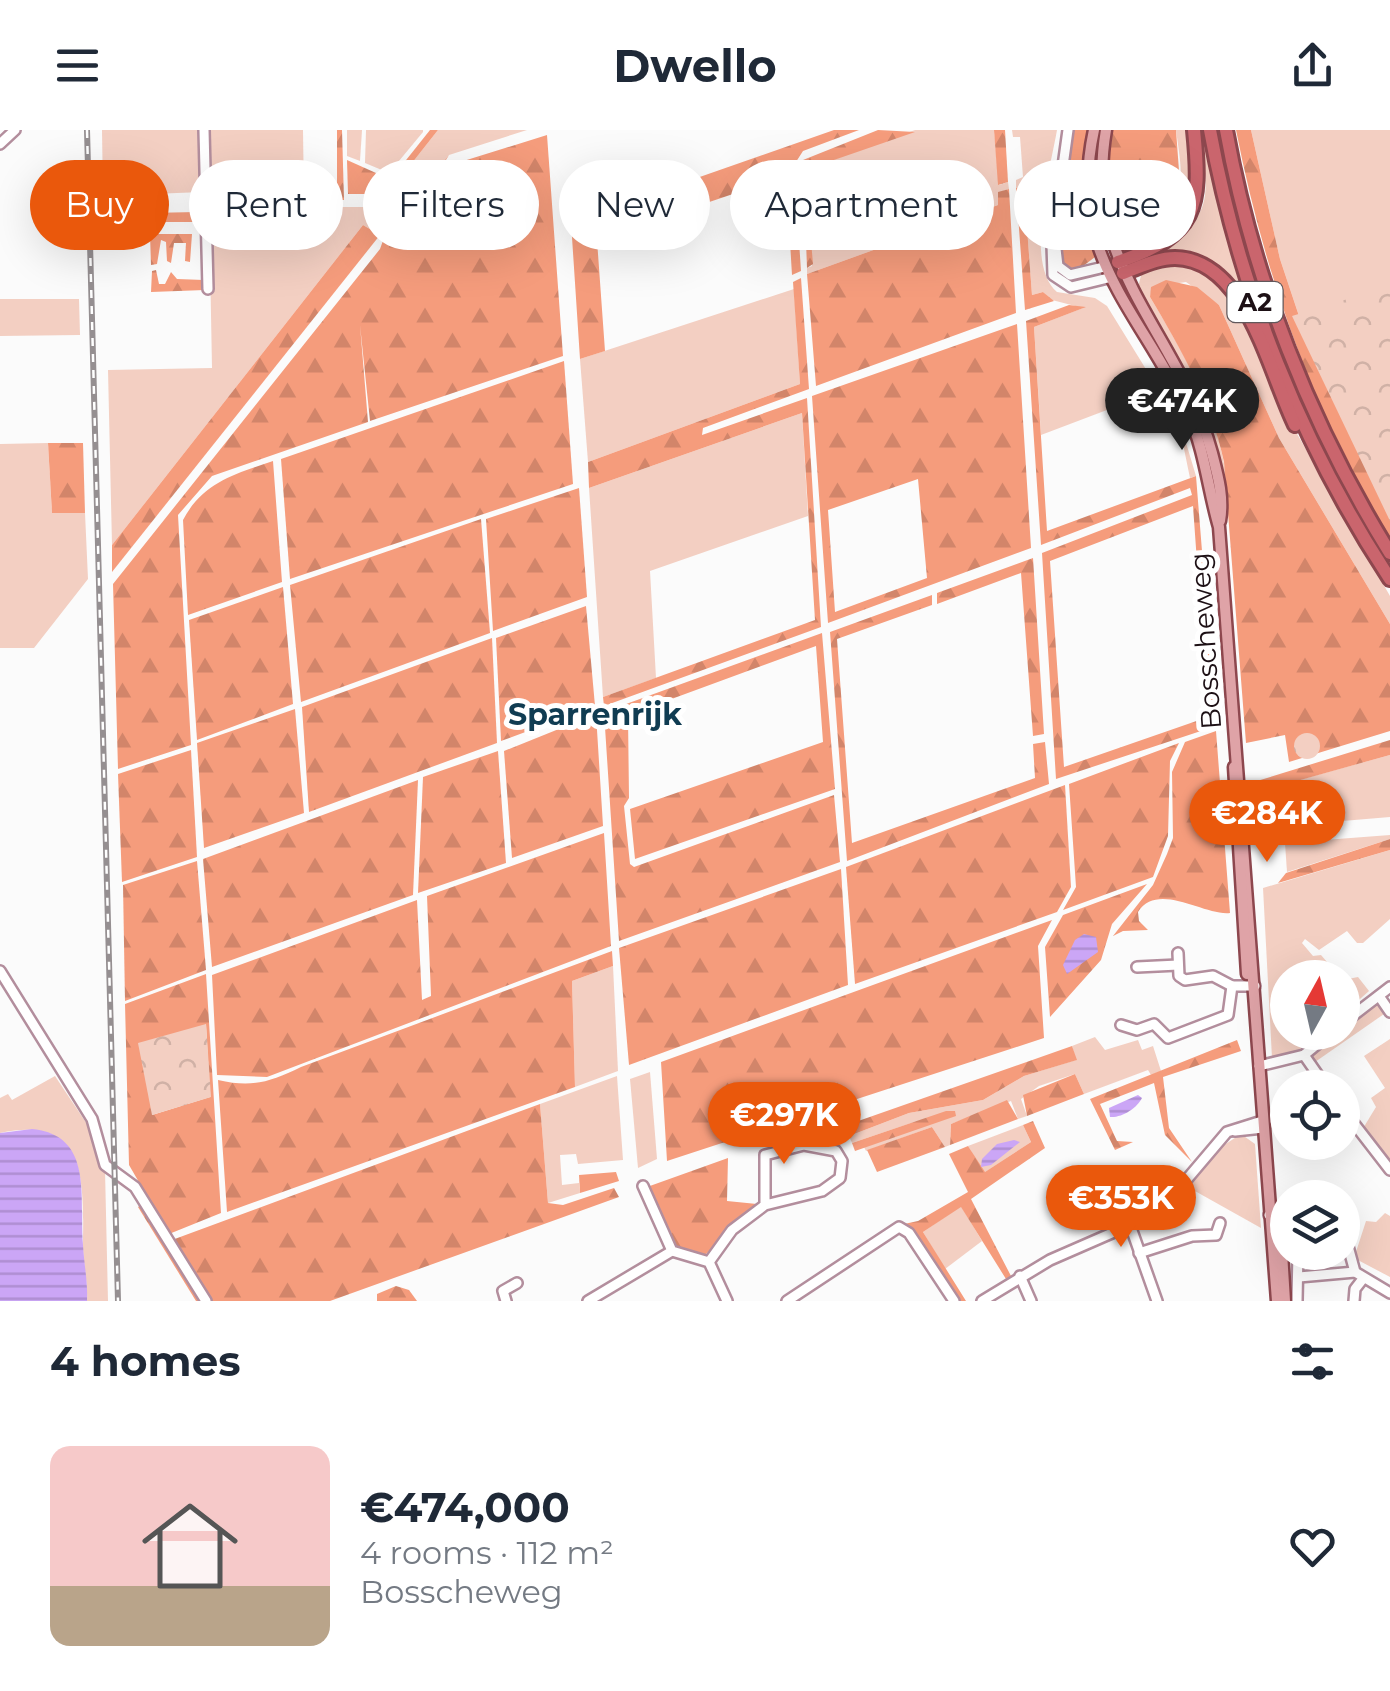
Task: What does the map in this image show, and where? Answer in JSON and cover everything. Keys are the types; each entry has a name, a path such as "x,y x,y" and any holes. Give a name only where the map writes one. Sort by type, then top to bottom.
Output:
{"highway":[{"path":"1121,268 1170,241 1191,217 1198,179 1194,130"},
{"name":"A2","path":"1210,130 1246,277 1277,362 1324,466 1390,579"},
{"name":"A2","path":"1226,130 1260,270 1290,353 1340,464 1390,553"},
{"name":"A2","path":"1121,268 1172,258 1190,260 1224,278 1244,308 1304,443 1324,466"}],"main road":[{"name":"Bosscheweg","path":"1094,130 1090,200 1106,272 1188,414 1205,458 1219,527 1269,1216 1280,1236 1281,1301"},
{"name":"Bosscheweg","path":"1106,130 1102,202 1121,268 1198,408 1221,486 1219,527"},
{"path":"1106,272 1121,268"}],"street":[{"path":"0,144 16,130"},
{"path":"204,130 208,289"},
{"path":"1068,130 1054,234 1056,259 1063,271 1078,275 1106,272"},
{"path":"1137,967 1178,959 1179,976 1185,980 1213,976 1232,986 1251,986"},
{"path":"0,971 98,1130 105,1164 135,1188 206,1301"},
{"path":"1122,1025 1137,1030 1154,1024 1168,1038 1228,1015 1232,986"},
{"path":"1360,1010 1390,987"},
{"path":"1379,996 1389,1008"},
{"path":"1259,1066 1310,1050"},
{"path":"1304,1055 1314,1070"},
{"path":"982,1301 1020,1276 1130,1225 1164,1204 1227,1132 1262,1124"},
{"path":"1360,1131 1390,1170"},
{"path":"709,1262 732,1230 765,1205 822,1191 840,1178 842,1160 836,1152 810,1145 770,1151 762,1165 765,1205"},
{"path":"643,1186 672,1251"},
{"path":"1140,1253 1192,1236 1216,1235 1220,1223"},
{"path":"1130,1225 1157,1301"},
{"path":"788,1301 899,1227 909,1234 954,1301"},
{"path":"588,1301 672,1251 709,1262 727,1301"},
{"path":"1297,1301 1299,1270"},
{"path":"1354,1301 1356,1270"},
{"path":"1020,1276 1030,1301"},
{"path":"1299,1277 1358,1276 1390,1293"},
{"path":"506,1301 503,1291 517,1283"}],"green space":[{"path":"102,130 201,130 201,160 189,160 189,193 169,193 169,160 102,160"},
{"path":"207,130 303,130 303,160 208,160"},
{"path":"337,130 342,130 343,160 337,160"},
{"path":"347,130 362,130 360,161 347,156"},
{"path":"366,130 423,130 400,160 365,160"},
{"path":"430,130 438,130 414,160 406,160"},
{"path":"438,130 527,130 449,155 445,160 414,160"},
{"path":"834,130 859,130 803,151 797,160 748,160"},
{"path":"878,130 915,132 834,160 803,160"},
{"path":"915,130 994,130 999,185 1008,182 1009,189 998,193 998,205 994,206 994,160 832,160"},
{"path":"994,130 1005,130 1008,182 998,185"},
{"path":"1012,130 1057,130 1051,160 1022,160 1020,137 1013,137"},
{"path":"1071,130 1091,130 1092,160 1067,160"},
{"path":"1108,130 1176,130 1178,160 1108,160"},
{"path":"1176,130 1192,130 1196,160 1179,160"},
{"path":"1200,130 1205,130 1261,337 1240,296 1222,276 1153,257 1162,250 1196,250 1196,218 1203,204 1205,174"},
{"path":"1236,130 1251,130 1280,259 1301,322 1390,425 1390,541 1338,443 1295,342 1261,238"},
{"path":"1251,130 1390,130 1390,295 1301,322 1280,259"},
{"path":"547,135 563,356 370,421 360,325 368,422 212,476 178,515 191,745 118,769 113,584 379,250 539,250 539,160 467,160"},
{"path":"347,160 363,167 363,194 348,194"},
{"path":"730,166 730,195 710,202 710,173"},
{"path":"1009,189 1016,313 816,386 807,274 873,250 994,250 998,192"},
{"path":"343,207 363,207 363,225 112,545 108,370 212,368 210,250 343,250"},
{"path":"189,212 189,222 169,222 169,213"},
{"path":"363,225 363,250 368,250 112,572 112,545"},
{"path":"169,234 189,234 190,262 185,261 186,243 174,243 171,263 167,261"},
{"path":"151,250 159,250 157,264 151,265"},
{"path":"573,250 598,250 605,351 580,359"},
{"path":"790,250 800,250 801,271 792,275"},
{"path":"806,250 812,250 813,264 807,268"},
{"path":"811,250 873,250 807,274 807,268 812,266"},
{"path":"1021,250 1029,250 1032,295 1043,292 1054,301 1025,310"},
{"path":"1029,250 1042,250 1047,279 1057,292 1095,298 1107,306 1181,426 1196,476 1190,478 1183,444 1157,391 1041,435 1034,327 1083,308 1052,300 1043,292 1032,295"},
{"path":"1057,250 1095,250 1095,257 1074,273 1061,266"},
{"path":"1177,262 1200,268 1232,293 1296,432 1390,596 1390,624 1279,438 1219,305 1186,282 1152,287 1150,297 1190,367 1211,416 1228,494 1197,397 1138,287 1142,272"},
{"path":"156,270 159,284 165,284 171,272 177,279 204,280 205,290 151,292 152,271"},
{"path":"801,278 809,389 703,428 702,435 807,398 821,627 604,706 603,697 815,620 802,413 589,488 588,462 800,384 793,282"},
{"path":"1166,280 1197,287 1219,305 1279,438 1390,624 1390,731 1289,762 1285,735 1246,743 1224,462 1203,397 1150,297 1151,287"},
{"path":"1390,286 1390,521 1292,316"},
{"path":"794,289 800,384 588,462 580,359"},
{"path":"0,299 79,299 80,335 0,336"},
{"path":"1069,305 1086,307 1034,327 1047,531 1196,476 1216,726 1056,779 1042,553 1192,495 1190,488 1041,545 1026,321","holes":["1193,506 1208,717 1064,767 1050,561"]},
{"path":"1017,324 1031,548 828,623 812,396","holes":["918,479 927,578 835,612 828,510"]},
{"path":"564,361 573,484 290,579 281,459"},
{"path":"802,413 808,516 650,571 656,678 603,697 589,488"},
{"path":"48,443 52,513 85,513 88,579 34,648 0,648 0,444"},
{"path":"48,443 83,443 85,513 52,513"},
{"path":"273,461 282,582 188,615 183,520 210,488"},
{"path":"579,488 587,597 493,631 486,519"},
{"path":"481,519 490,633 301,702 290,585"},
{"path":"1033,558 1044,734 1033,736 1021,573 937,604 937,593"},
{"path":"283,587 293,704 197,740 189,620"},
{"path":"932,595 932,605 837,639 852,843 1035,778 1033,744 1045,742 1049,784 847,861 830,632"},
{"path":"586,606 595,706 501,741 496,638"},
{"path":"822,633 835,789 635,859 630,809 823,742 816,646 628,715 629,798 624,806 630,864 634,867 834,795 840,862 619,941 604,712"},
{"path":"492,638 497,743 309,812 302,707"},
{"path":"295,709 304,813 204,848 197,743"},
{"path":"596,714 603,826 512,858 504,751"},
{"path":"1216,731 1230,913 1157,899 1138,912 1139,921 1148,930 1123,931 1113,936 1153,885 1173,838 1172,772 1185,742"},
{"path":"1307,733 1316,737 1320,746 1316,755 1307,759 1298,755 1294,746 1298,737"},
{"path":"1390,740 1390,755 1257,792 1257,781"},
{"path":"1179,743 1170,761 1168,836 1153,877 1063,910 1076,887 1069,784"},
{"path":"191,750 197,857 122,882 118,774"},
{"path":"498,751 506,863 418,893 423,777"},
{"path":"1390,755 1390,817 1283,826 1281,785"},
{"path":"418,780 413,895 212,967 203,859"},
{"path":"1065,785 1071,887 1057,912 855,984 846,867"},
{"path":"604,833 611,946 267,1077 217,1075 212,975 417,900 422,1000 431,996 427,896"},
{"path":"1390,835 1390,839 1287,872 1285,843"},
{"path":"1390,839 1390,850 1278,883 1286,873"},
{"path":"1390,850 1390,919 1363,943 1357,943 1347,931 1319,950 1305,939 1302,943 1313,956 1321,955 1325,960 1270,960 1270,1020 1263,888"},
{"path":"197,861 206,970 125,1001 123,885"},
{"path":"841,869 848,985 629,1065 619,948"},
{"path":"1147,884 1112,924 1101,960 1050,1017 1045,947 1063,915"},
{"path":"1052,920 1038,946 1044,1038 667,1161 661,1062"},
{"path":"612,951 613,966 572,981 575,1087 227,1212 218,1080 270,1080"},
{"path":"613,966 618,1071 575,1087 572,981"},
{"path":"206,974 221,1213 169,1234 129,1165 125,1004","holes":["206,1024 210,1097 152,1115"]},
{"path":"1360,980 1369,991 1360,999"},
{"path":"1377,1002 1390,1018 1384,1014 1360,1031 1360,1016"},
{"path":"206,1024 211,1097 152,1115 138,1043"},
{"path":"1095,1037 1105,1050 1138,1040 1142,1050 1153,1046 1161,1071 1151,1075 1148,1070 1084,1094 1075,1074 1039,1086 1021,1099 1027,1116 1018,1119 1011,1101 951,1124 950,1145 945,1147 932,1127 866,1151 864,1147 917,1121 852,1143 849,1136 909,1113 983,1100 1024,1076 1076,1060 1072,1046"},
{"path":"1390,1039 1390,1165 1362,1130 1376,1107 1371,1098 1385,1088 1364,1056"},
{"path":"1237,1040 1241,1051 1163,1077 1169,1128 1192,1162 1165,1135 1154,1083 1100,1104 1117,1141 1133,1142 1115,1150 1090,1099"},
{"path":"1072,1046 1077,1060 1024,1076 983,1100 909,1113 849,1136 844,1126"},
{"path":"1272,1050 1299,1050 1272,1058"},
{"path":"1318,1050 1332,1050 1315,1062 1311,1056"},
{"path":"650,1072 657,1159 638,1168 630,1079"},
{"path":"1075,1074 1084,1094 1027,1116 1023,1095"},
{"path":"55,1076 95,1136 105,1170 108,1301 87,1301 82,1193 73,1156 63,1142 49,1133 0,1133 0,1098 8,1094 12,1100"},
{"path":"617,1076 623,1160 578,1164 576,1154 560,1155 562,1185 579,1183 580,1193 548,1203 540,1104"},
{"path":"1007,1100 1018,1119 950,1145 951,1124"},
{"path":"540,1104 548,1203 563,1205 614,1188 619,1197 330,1301 211,1301 172,1240"},
{"path":"955,1111 956,1116 855,1151 852,1143"},
{"path":"1033,1121 1045,1148 971,1199 1011,1276 1006,1279 961,1207 923,1232 966,1301 956,1301 917,1237 904,1224 918,1221 968,1192 949,1154 968,1146 985,1172 1031,1142 1023,1125"},
{"path":"1023,1125 1031,1142 984,1173 968,1146"},
{"path":"932,1127 945,1147 877,1172 867,1150"},
{"path":"1241,1134 1255,1144 1261,1228 1186,1186 1218,1149"},
{"path":"728,1158 727,1201 757,1204 704,1256 671,1244 647,1187"},
{"path":"616,1172 619,1181 580,1193 579,1175"},
{"path":"142,1204 201,1301 196,1301 138,1207"},
{"path":"961,1206 982,1241 945,1269 923,1232"},
{"path":"1385,1213 1390,1216 1390,1277 1360,1261 1360,1240 1366,1221 1376,1222"},
{"path":"396,1286 409,1290 417,1301 377,1301 377,1294"}],"shaded area":[{"path":"1084,934 1096,937 1098,952 1067,974 1063,965 1075,940"},
{"path":"1138,1095 1142,1098 1133,1109 1110,1117 1109,1108"},
{"path":"32,1129 52,1134 66,1143 75,1156 82,1190 87,1301 0,1301 0,1133"},
{"path":"1020,1142 991,1165 981,1167 982,1159 997,1144"}],"railway":[{"path":"87,130 118,1301"}],"district":[{"name":"Sparrenrijk","path":"595,714"}]}
